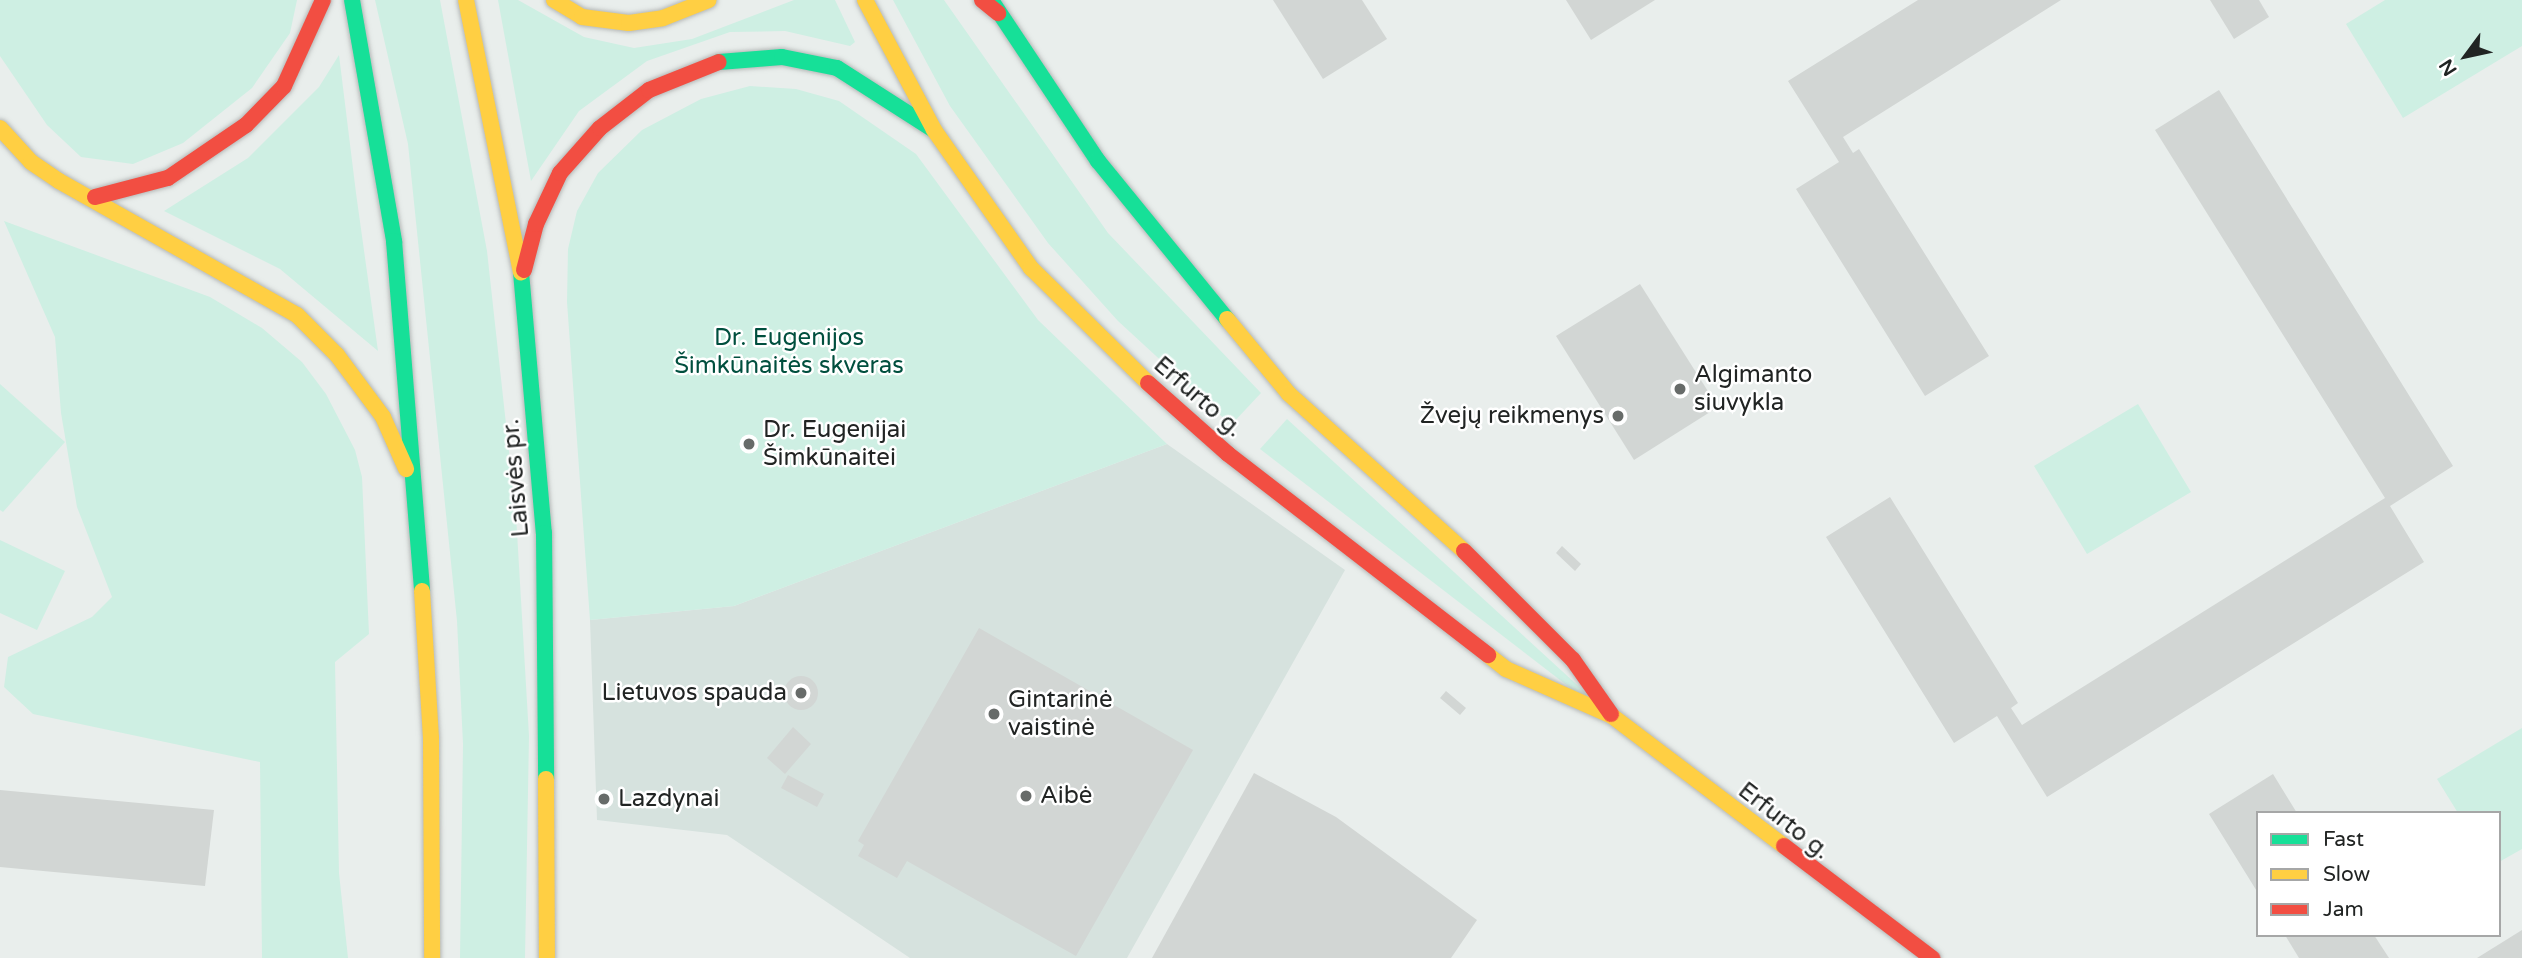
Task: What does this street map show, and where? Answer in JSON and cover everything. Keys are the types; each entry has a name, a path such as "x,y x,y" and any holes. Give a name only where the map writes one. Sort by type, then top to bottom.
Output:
{"main road":[{"path":"95,197 168,178 246,125 284,86 323,0"},
{"path":"352,0 394,241 417,494 431,738 432,958"},
{"name":"Laisvės pr.","path":"466,0 522,279 544,533 547,958"},
{"path":"554,0 582,17 629,23 663,18 709,0"},
{"name":"Erfurto g.","path":"865,0 934,130 1031,268 1085,326 1228,454 1506,669 1612,716 1932,958"},
{"name":"Erfurto g.","path":"982,0 994,6 1157,238 1289,394 1485,569 1573,660 1612,716"},
{"path":"522,279 536,225 560,173 600,128 649,90 712,63 782,57 837,68 879,90 934,130"},
{"path":"0,128 32,162 297,315 337,355 383,417 417,494"}],"shaded area":[{"path":"1167,444 1345,570 1127,958 910,958 727,835 597,820 590,620 734,606"}],"green space":[{"path":"0,0 297,0 290,33 252,88 183,143 133,164 81,157 47,125 0,56"},
{"path":"375,0 440,0 487,251 516,515 529,736 525,958 460,958 463,744 457,621 408,144"},
{"path":"498,0 518,0 584,37 634,48 692,39 794,0 835,0 855,42 850,46 785,31 730,32 647,61 579,111 531,181"},
{"path":"893,0 944,0 1108,233 1261,393 1231,425 1118,321 1048,243 950,106"},
{"path":"2385,0 2522,0 2522,46 2403,118 2346,24"},
{"path":"339,55 378,351 280,269 164,211 248,158 319,87"},
{"name":"Dr. Eugenijos Šimkūnaitės skveras","path":"750,86 796,89 839,101 916,154 1038,320 1167,444 734,606 590,620 567,302 568,249 577,211 598,173 642,130 701,99"},
{"path":"4,221 210,297 262,328 302,362 326,394 355,450 362,477 369,634 335,662 339,873 348,958 262,958 260,762 33,714 4,687 8,657 92,617 112,597 77,507 61,413 55,337"},
{"path":"0,384 65,442 3,512 0,510"},
{"path":"2138,404 2191,492 2087,554 2034,466"},
{"path":"1287,419 1586,693 1582,697 1260,449"},
{"path":"0,540 65,571 37,630 0,613"},
{"path":"2522,728 2522,849 2501,861 2501,811 2457,811 2437,779"}],"building":[{"path":"1273,0 1362,0 1387,39 1323,79"},
{"path":"1566,0 1655,0 1591,40"},
{"path":"1918,0 2061,0 1843,137 1853,153 1859,149 1989,356 1925,396 1796,189 1839,162 1788,81"},
{"path":"2210,0 2259,0 2269,17 2234,39"},
{"path":"2219,90 2453,466 2390,506 2424,562 2047,797 1997,716 1954,743 1826,537 1890,497 2018,703 2011,708 2022,725 2385,498 2155,130"},
{"path":"1640,284 1718,407 1634,460 1556,336"},
{"path":"1562,546 1581,564 1575,571 1556,553"},
{"name":"Aibė","path":"979,628 1193,750 1076,956 907,861 897,878 858,856 864,845 858,841"},
{"name":"Lietuvos spauda","path":"801,676 813,681 818,693 813,705 801,710 789,705 784,693 789,681"},
{"path":"1446,691 1466,708 1460,715 1440,698"},
{"path":"793,727 811,744 785,774 767,758"},
{"path":"1254,773 1336,817 1477,920 1451,958 1152,958"},
{"path":"2273,774 2296,811 2256,811 2256,890 2209,814"},
{"path":"788,775 824,794 817,807 781,788"},
{"path":"0,790 214,810 205,886 0,867"},
{"path":"2522,930 2522,958 2477,958"},
{"path":"2286,937 2375,937 2389,958 2299,958"}],"traffic: fast":[{"path":"352,0 394,241 422,591"},
{"path":"991,0 1098,161 1227,319"},
{"path":"719,62 782,57 837,68 934,130"},
{"path":"521,272 544,533 546,779"}],"traffic: slow":[{"path":"466,0 521,272"},
{"path":"554,0 582,17 629,23 663,18 709,0"},
{"path":"865,0 934,130 1031,268 1148,383"},
{"path":"0,128 31,162 59,181 297,315 337,355 383,417 406,469"},
{"path":"1227,319 1289,394 1464,551"},
{"path":"422,591 431,738 432,958"},
{"path":"1488,655 1506,669 1612,716 1784,846"},
{"path":"546,779 547,958"}],"traffic: jam":[{"path":"95,197 168,178 246,125 284,86 323,0"},
{"path":"982,0 998,13"},
{"path":"524,270 536,224 560,173 600,128 649,90 719,62"},
{"path":"1148,383 1228,454 1488,655"},
{"path":"1464,551 1573,660 1611,714"},
{"path":"1784,846 1932,958"}],"place":[{"name":"Algimanto siuvykla","path":"1680,389"},
{"name":"Žvejų reikmenys","path":"1618,416"},
{"name":"Dr. Eugenijai Šimkūnaitei","path":"749,444"},
{"name":"Lietuvos spauda","path":"801,693"},
{"name":"Gintarinė vaistinė","path":"994,714"},
{"name":"Aibė","path":"1026,796"},
{"name":"Lazdynai","path":"604,799"}]}
